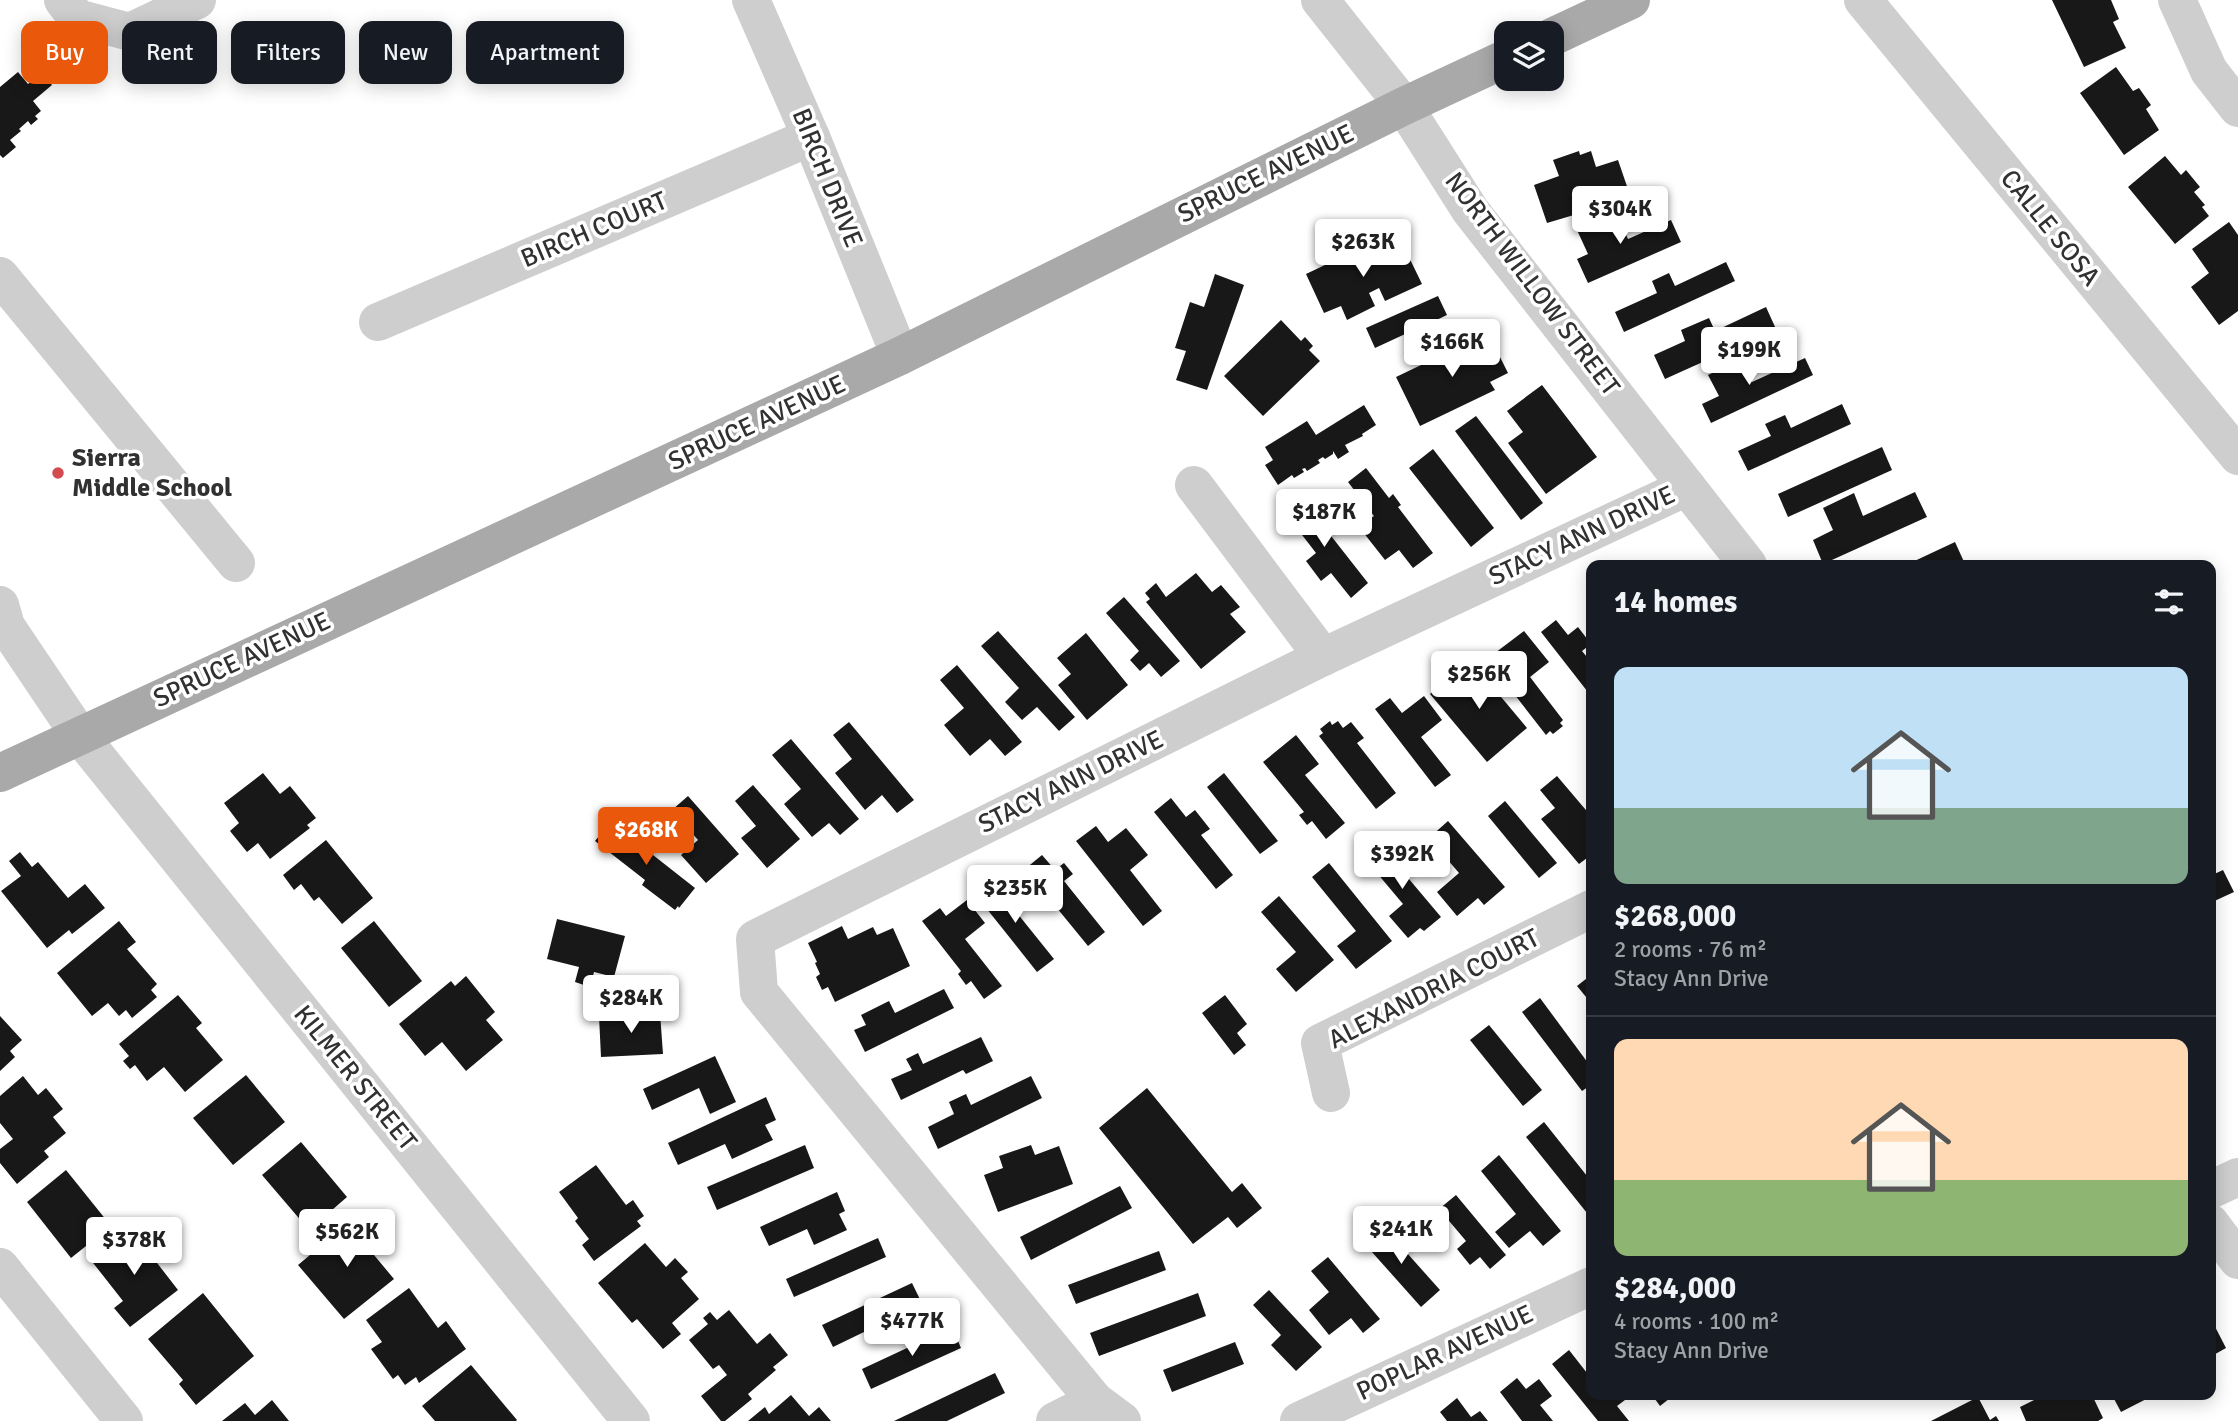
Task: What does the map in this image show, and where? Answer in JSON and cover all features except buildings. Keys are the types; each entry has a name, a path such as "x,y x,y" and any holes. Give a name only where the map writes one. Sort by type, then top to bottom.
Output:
{"main road":[{"path":"1564,31 1631,0"},
{"name":"SPRUCE AVENUE","path":"0,773 900,356 1494,64"}],"street":[{"path":"62,0 77,18 130,32 197,0"},
{"name":"BIRCH DRIVE","path":"751,0 811,137 900,356"},
{"name":"NORTH WILLOW STREET","path":"1320,0 1404,106 1470,210 1744,560"},
{"name":"CALLE SOSA","path":"1863,0 2238,456"},
{"path":"2177,0 2209,71 2238,108"},
{"name":"BIRCH COURT","path":"378,322 811,137"},
{"path":"0,276 236,563"},
{"path":"1194,485 1323,657"},
{"name":"STACY ANN DRIVE","path":"1109,1411 759,992 755,939 1323,657 1687,487"},
{"name":"KILMER STREET","path":"0,605 6,626 80,736 631,1421"},
{"name":"ALEXANDRIA COURT","path":"1331,1093 1320,1043 1586,911"},
{"path":"2216,1187 2238,1177"},
{"path":"2216,1231 2238,1260"},
{"path":"0,1267 124,1421"},
{"name":"POPLAR AVENUE","path":"1299,1421 1586,1288"},
{"path":"1055,1421 1109,1411"}],"place":[{"name":"Sierra Middle School","path":"58,473"}]}
